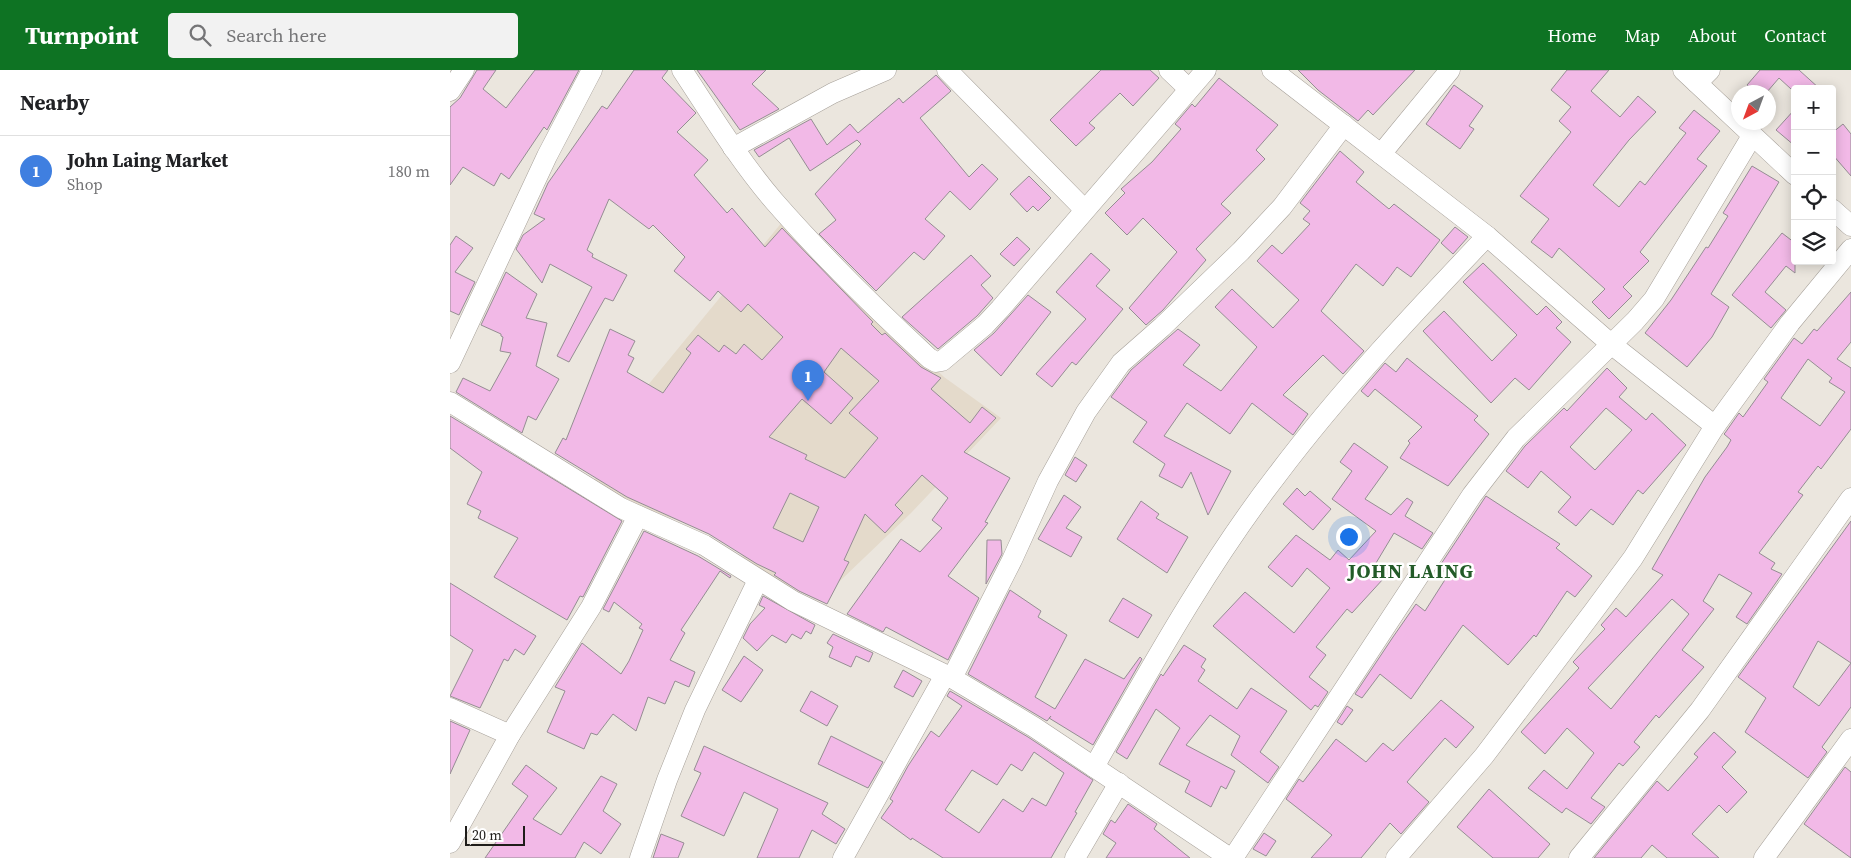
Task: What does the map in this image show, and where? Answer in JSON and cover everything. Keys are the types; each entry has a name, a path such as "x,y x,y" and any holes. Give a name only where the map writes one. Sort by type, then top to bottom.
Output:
{"street":[{"path":"450,91 464,70"},
{"path":"450,363 547,156 592,70"},
{"path":"682,70 733,148 773,200 873,306 929,358 936,362 942,361 986,325 1029,278 1084,209 1206,70"},
{"path":"733,148 833,93 886,70"},
{"path":"947,70 1084,209"},
{"path":"1169,70 1189,89"},
{"path":"1272,70 1487,236 1610,344 1716,426"},
{"path":"1381,154 1450,70"},
{"path":"1697,74 1752,136 1791,171"},
{"path":"843,858 949,676 1012,560 1048,481 1086,412 1121,363 1162,327 1241,251 1282,207 1344,125"},
{"path":"450,402 638,516 704,545 793,601 949,676 1034,727 1232,858 1472,495 1516,438 1635,321 1654,299 1752,136"},
{"path":"1836,213 1851,226"},
{"path":"1094,767 1152,666 1234,534 1276,475 1396,332 1487,236"},
{"path":"1396,858 1484,756 1593,612 1633,558 1716,426 1790,323 1851,249"},
{"path":"1579,858 1700,710 1851,498"},
{"path":"450,843 510,736 591,607 638,516"},
{"path":"640,858 667,780 695,710 758,580"},
{"path":"450,708 510,736"},
{"path":"1764,858 1851,740"},
{"path":"1075,858 1119,783"}],"shaded area":[{"path":"783,221 944,377 1001,418 911,513 819,601 754,570 728,539 633,504 594,480 648,385"}],"building":[{"path":"477,70 496,70 483,89 506,108 535,70 579,70 547,130 544,127 509,179 501,173 494,186 463,167 450,185 450,107 460,98"},
{"path":"634,70 668,70 662,78 696,113 677,132 708,160 694,175 727,213 732,208 765,247 782,228 873,322 871,324 882,335 885,333 921,367 941,378 931,389 970,423 982,407 996,418 964,452 1010,478 985,522 988,523 948,576 979,598 948,660 886,627 883,632 847,614 901,539 920,552 942,528 932,520 948,498 922,475 895,505 903,513 885,533 865,514 844,560 849,562 827,604 799,591 774,575 776,573 757,564 709,534 627,497 555,453 563,438 566,440 610,329 635,341 628,355 634,358 627,372 663,393 691,353 686,349 698,335 719,352 724,345 736,354 744,344 762,360 783,337 748,304 741,312 718,291 710,301 674,271 685,257 653,225 649,229 609,199 587,250 593,254 592,257 627,275 613,301 605,298 569,362 557,356 592,287 550,264 542,283 516,249 523,235 545,219 534,214 548,183 602,106 607,109","holes":["841,348 879,381 849,413 878,438 845,478 805,459 807,455 769,437 802,399 831,424 853,398 824,372","790,493 819,507 803,542 773,528"]},
{"path":"697,70 766,70 752,84 779,109 740,130"},
{"path":"1101,70 1150,70 1159,78 1133,106 1120,93 1089,123 1095,128 1076,146 1050,120"},
{"path":"1298,70 1415,70 1373,115 1368,110 1358,121 1318,90"},
{"path":"1567,70 1609,70 1591,91 1620,117 1638,96 1656,112 1629,140 1593,185 1619,207 1640,181 1645,185 1686,133 1679,128 1694,110 1720,131 1697,159 1707,166 1640,252 1649,261 1623,287 1632,296 1609,319 1592,302 1605,289 1559,248 1552,258 1531,242 1549,219 1520,196 1571,132 1559,121 1571,107 1551,90"},
{"path":"1760,70 1799,70 1816,85 1791,85 1791,89 1779,78 1773,85 1747,85"},
{"path":"936,75 951,91 920,118 969,177 982,164 998,179 970,210 950,191 925,219 945,236 924,260 914,252 876,291 819,234 836,220 815,194 861,144 857,140 810,171 789,138 759,157 754,150 811,119 827,145 850,124 858,133 899,98 903,103"},
{"path":"1219,78 1278,125 1256,150 1265,159 1221,204 1231,213 1196,249 1206,260 1163,310 1146,325 1129,308 1177,252 1143,218 1127,235 1105,213 1125,193 1121,189 1152,162 1181,129 1175,124 1192,104 1195,107"},
{"path":"1454,85 1483,106 1469,126 1474,129 1460,149 1426,124"},
{"path":"1791,113 1791,143 1776,130"},
{"path":"1843,124 1851,134 1851,176 1836,159 1836,130"},
{"path":"1340,151 1364,172 1356,182 1389,209 1394,204 1440,240 1411,277 1397,267 1383,286 1356,264 1321,311 1364,351 1343,374 1323,355 1283,395 1308,414 1293,435 1252,403 1230,434 1187,403 1164,436 1231,471 1208,515 1191,472 1182,488 1159,476 1165,464 1133,442 1147,422 1111,397 1131,370 1178,329 1200,345 1183,365 1221,391 1257,347 1215,307 1232,289 1273,328 1299,300 1257,261 1272,245 1282,254 1310,224 1303,219 1310,211 1300,203"},
{"path":"1752,166 1779,182 1711,294 1729,307 1712,337 1687,367 1645,333 1671,300 1706,247 1708,248 1728,216 1723,213"},
{"path":"1029,176 1051,198 1038,211 1033,206 1027,212 1010,194"},
{"path":"1455,227 1468,237 1453,254 1441,243"},
{"path":"1782,233 1791,240 1791,265 1795,265 1795,273 1786,266 1765,292 1786,310 1771,328 1732,295"},
{"path":"456,236 473,248 455,272 475,282 459,315 450,311 450,245"},
{"path":"1017,237 1030,249 1014,266 1000,254"},
{"path":"1091,253 1110,270 1096,286 1123,309 1076,365 1072,362 1052,387 1036,374 1086,319 1056,292"},
{"path":"971,255 991,276 981,285 993,298 977,316 938,349 902,317"},
{"path":"1483,263 1537,315 1546,306 1562,322 1556,328 1571,342 1529,390 1515,378 1491,403 1423,331 1444,311 1492,361 1517,335 1463,282"},
{"path":"506,272 537,294 526,318 547,323 536,366 559,379 536,420 528,416 522,433 456,392 463,378 490,391 511,353 500,351 503,337 501,334 481,325"},
{"path":"1851,292 1851,342 1837,359 1851,368 1851,429 1821,469 1818,466 1798,492 1803,495 1759,553 1775,563 1771,569 1782,574 1747,624 1736,617 1752,593 1719,574 1703,601 1714,609 1682,650 1704,667 1659,718 1656,715 1634,742 1640,747 1623,766 1619,763 1591,798 1605,807 1591,824 1566,808 1562,813 1528,788 1544,770 1567,789 1594,753 1567,728 1545,754 1521,732 1579,668 1573,662 1605,629 1601,625 1616,608 1626,617 1663,575 1652,569 1705,477 1731,440 1724,434 1739,413 1743,417 1768,382 1764,379 1794,338 1802,344 1814,329 1817,331","holes":["1808,359 1832,378 1829,382 1845,392 1820,426 1781,398","1672,599 1689,614 1611,709 1588,688"]},
{"path":"1028,295 1051,312 1001,376 974,350 994,333"},
{"path":"1407,358 1478,416 1474,420 1489,434 1448,486 1400,458 1410,443 1408,441 1422,427 1375,389 1368,397 1361,391 1385,363 1396,372"},
{"path":"1607,368 1627,388 1619,397 1646,420 1652,413 1686,445 1643,494 1638,490 1613,525 1591,509 1576,526 1558,512 1571,497 1541,471 1528,488 1506,471 1525,446 1564,408 1567,411","holes":["1606,408 1632,430 1595,470 1570,447"]},
{"path":"450,416 622,521 583,597 580,596 567,620 494,577 518,538 478,518 481,511 467,504 482,472 450,448"},
{"path":"1354,443 1388,467 1365,499 1391,515 1407,498 1413,502 1405,516 1433,533 1422,549 1394,533 1373,568 1384,578 1352,613 1347,609 1316,647 1326,655 1309,677 1328,692 1318,707 1315,705 1311,710 1213,626 1245,592 1294,633 1330,588 1307,568 1292,587 1268,567 1296,535 1330,560 1338,550 1349,560 1376,531 1332,499 1352,471 1340,462"},
{"path":"1075,457 1087,465 1076,482 1065,475"},
{"path":"1297,488 1305,496 1310,491 1331,509 1313,530 1283,504"},
{"path":"1064,495 1081,507 1066,528 1082,537 1071,557 1038,539"},
{"path":"1486,496 1560,544 1556,548 1592,576 1575,597 1567,591 1536,637 1534,635 1508,665 1463,625 1411,699 1380,674 1362,698 1355,694 1416,604 1425,611 1448,575 1439,567"},
{"path":"1141,501 1159,514 1156,518 1188,537 1167,573 1117,539"},
{"path":"1851,521 1851,663 1851,707 1822,747 1827,752 1808,778 1745,732 1766,698 1738,677","holes":["1818,641 1851,663 1819,706 1793,687"]},
{"path":"644,531 698,556 731,576 730,578 720,571 681,630 685,633 670,660 695,672 689,687 675,681 665,704 648,697 636,731 613,714 597,735 591,733 584,749 547,732 565,691 555,687 582,643 621,674 629,661 643,630 639,628 642,624 614,602 609,612 603,609"},
{"path":"987,540 1001,540 1002,554 986,584"},
{"path":"450,583 536,636 524,655 515,649 508,661 504,659 480,708 450,696 473,650 450,635"},
{"path":"1010,590 1041,611 1038,617 1067,635 1035,697 1055,709 1085,659 1124,679 1140,657 1142,659 1093,745 1049,718 1047,721 968,674"},
{"path":"763,596 815,625 811,634 806,631 801,639 792,634 786,643 772,635 757,651 743,638 750,624 765,608 759,605"},
{"path":"1123,598 1152,615 1138,638 1109,621"},
{"path":"833,634 873,653 869,662 856,656 851,667 829,657 833,647 827,643"},
{"path":"1184,645 1206,659 1201,667 1205,670 1198,681 1237,709 1251,688 1287,711 1260,752 1279,767 1268,783 1231,755 1240,736 1210,715 1186,745 1235,771 1226,789 1221,786 1211,807 1185,792 1190,781 1159,764 1180,728 1156,709 1127,759 1116,752 1161,674 1163,676"},
{"path":"744,656 763,670 741,702 722,690"},
{"path":"903,670 922,681 913,697 894,687"},
{"path":"811,691 838,706 827,726 800,711"},
{"path":"950,691 1028,737 1093,780 1075,812 1077,813 1051,858 943,858 912,838 911,840 881,818 893,801 890,799 908,766 931,731 939,737 962,706 947,696","holes":["1034,752 1064,773 1046,806 1032,798 1023,812 1003,799 979,833 945,810 972,770 997,785 1011,764 1022,771"]},
{"path":"1441,700 1474,727 1456,748 1445,738 1407,782 1429,802 1401,834 1390,823 1361,858 1311,858 1332,835 1286,799 1299,779 1303,782 1336,739 1366,762 1383,743 1393,751"},
{"path":"1347,706 1353,710 1342,725 1337,722"},
{"path":"450,721 470,730 450,774"},
{"path":"1714,732 1736,752 1722,767 1747,792 1727,813 1719,805 1692,834 1719,858 1667,858 1652,845 1641,858 1594,858 1657,781 1668,791 1698,757 1694,754"},
{"path":"831,736 883,762 868,788 818,764"},
{"path":"704,746 828,803 822,814 845,829 836,844 812,830 799,858 757,858 778,809 744,792 724,836 681,816 701,773 694,770"},
{"path":"526,765 557,788 533,819 561,835 601,776 617,784 603,811 621,824 601,854 584,842 575,858 485,858 528,796 512,784"},
{"path":"1845,767 1851,772 1851,858 1804,824"},
{"path":"1489,789 1550,844 1538,858 1493,858 1457,827"},
{"path":"1128,804 1157,824 1154,829 1190,858 1106,858 1116,843 1103,834 1111,820 1115,823"},
{"path":"1264,833 1276,841 1266,856 1253,849"},
{"path":"661,834 684,843 678,858 653,858"}],"place":[{"name":"John Laing Market","path":"808,401"}],"district":[{"name":"JOHN LAING","path":"1411,571"}]}
